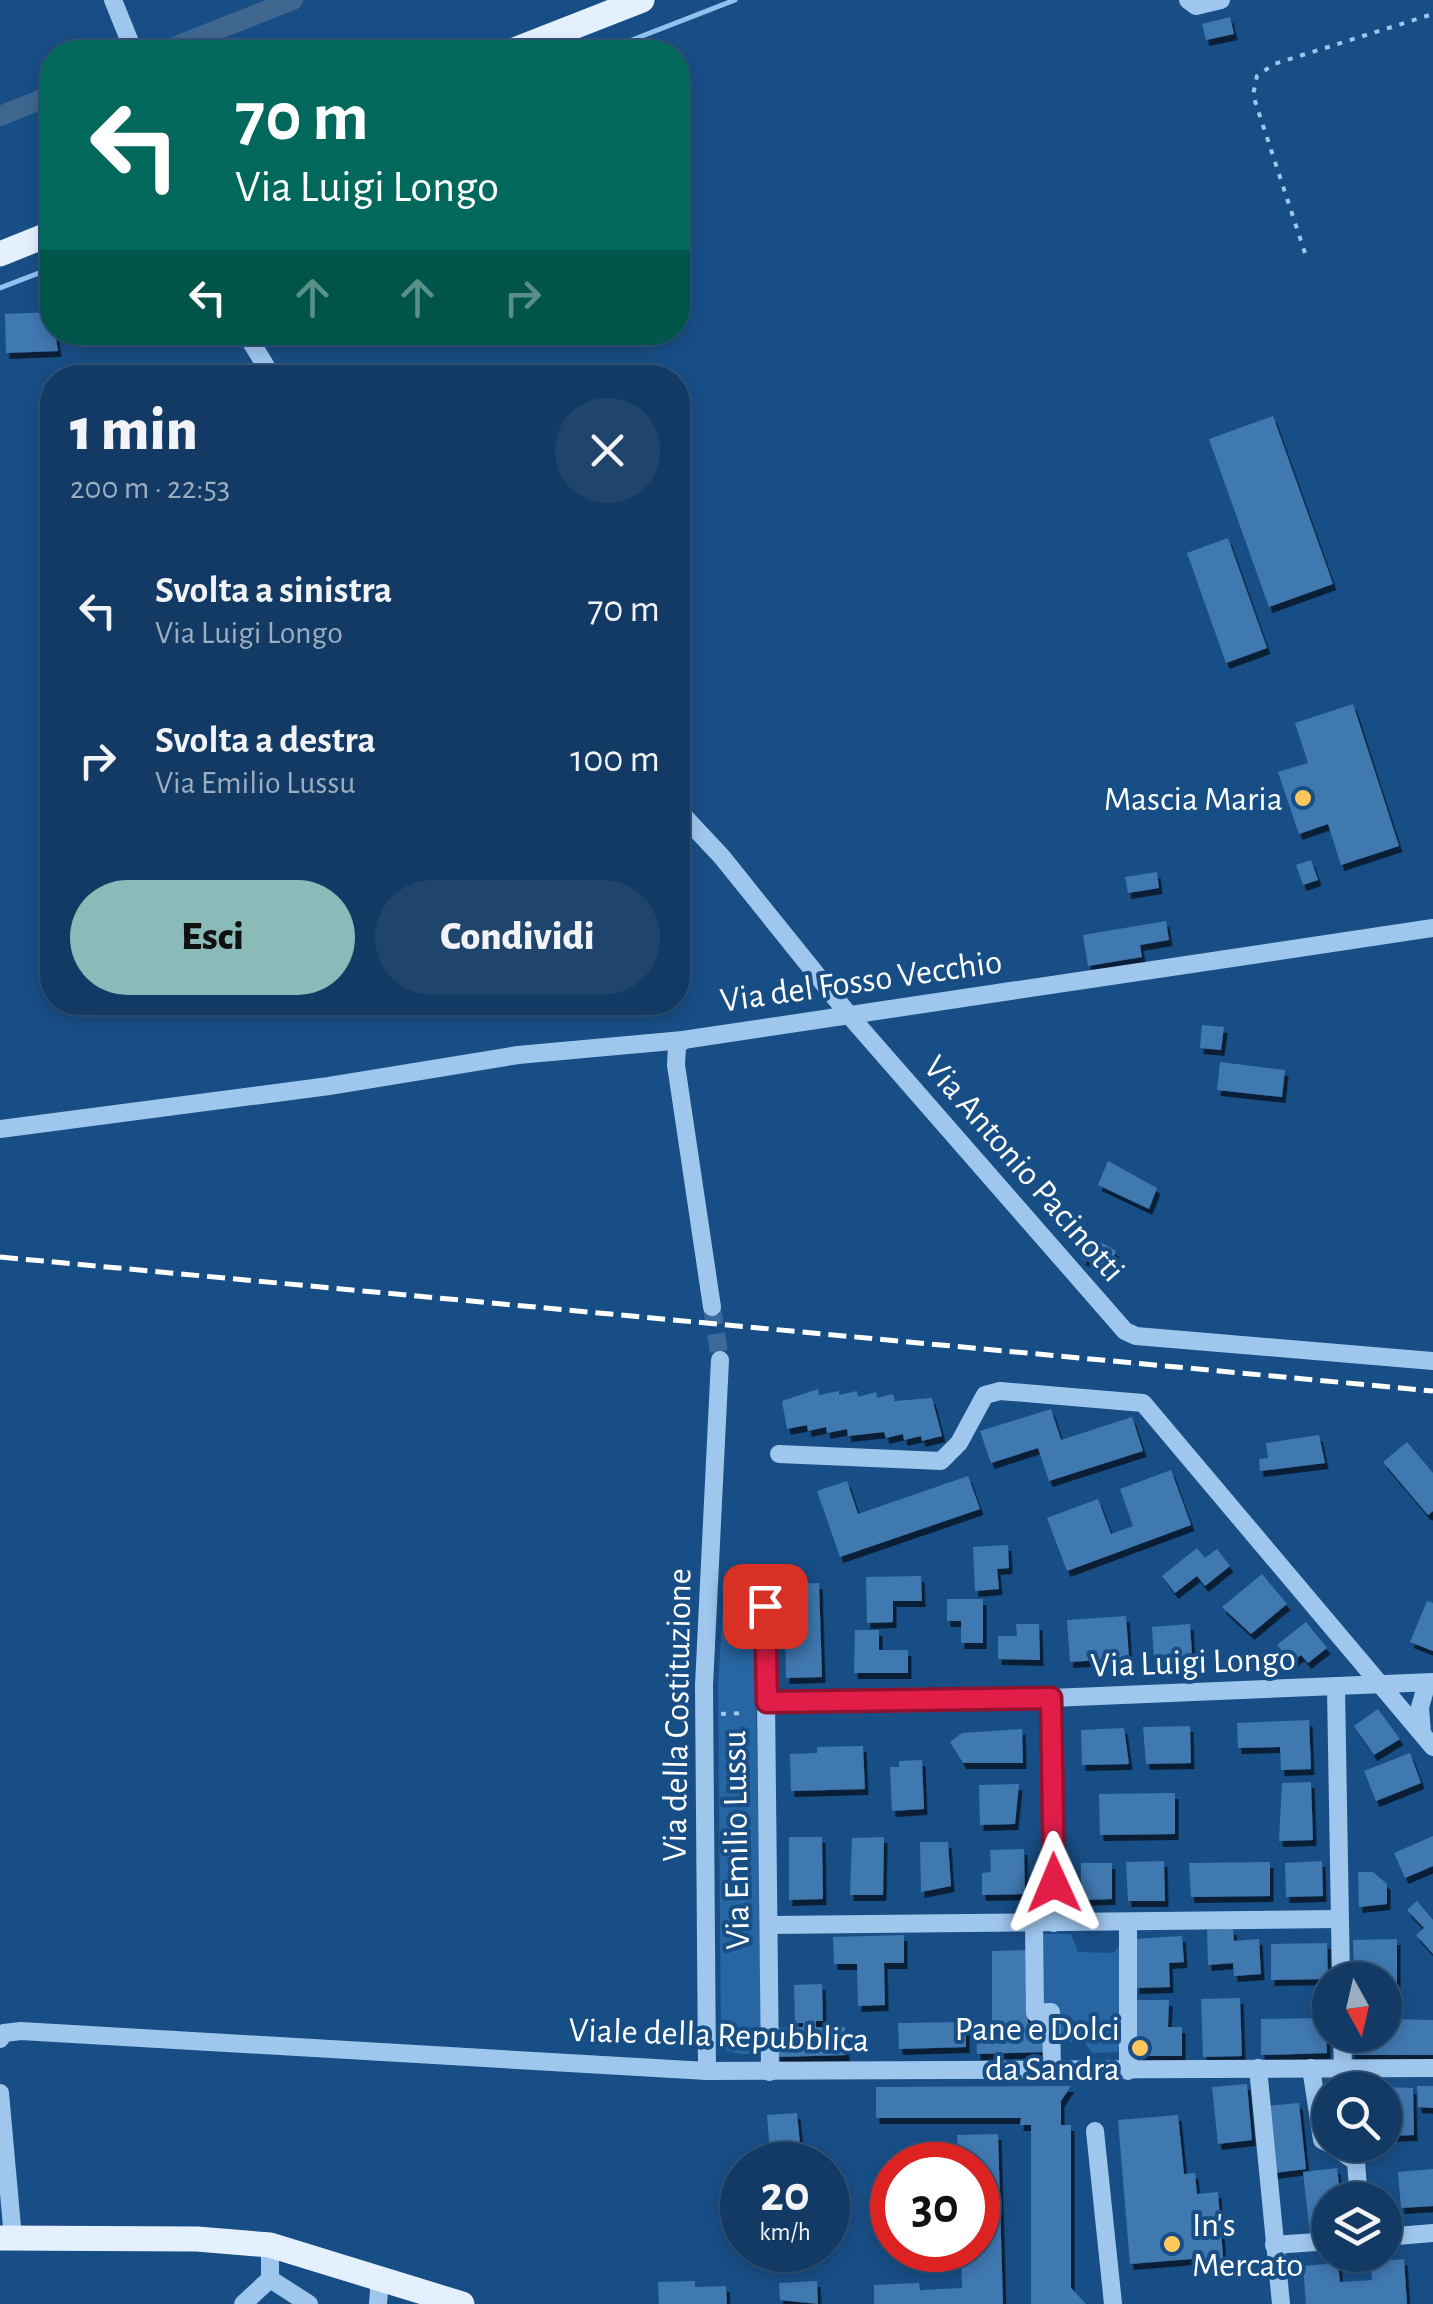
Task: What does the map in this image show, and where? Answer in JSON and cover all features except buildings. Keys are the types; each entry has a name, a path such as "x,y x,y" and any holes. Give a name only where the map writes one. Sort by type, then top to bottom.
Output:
{"main road":[{"path":"540,40 642,0"},
{"path":"0,254 40,238"},
{"path":"6,2238 197,2239 270,2245 462,2304"}],"street":[{"path":"113,0 129,40"},
{"path":"1188,0 1196,6 1221,0"},
{"name":"Via Antonio Pacinotti","path":"690,823 722,856 849,1016 1125,1332 1433,1361"},
{"name":"Via del Fosso Vecchio","path":"0,1129 328,1086 518,1055 683,1040 1433,928"},
{"path":"683,1040 677,1047 676,1065 712,1308"},
{"name":"Via della Costituzione","path":"707,2071 704,1715 720,1360"},
{"path":"779,1454 941,1461 959,1443 986,1395 1000,1390 1142,1402 1428,1740"},
{"name":"Via Emilio Lussu","path":"765,1606 770,2072"},
{"path":"1428,1740 1420,1707 1430,1683"},
{"name":"Via Luigi Longo","path":"767,1708 1430,1683"},
{"path":"1336,1688 1340,1962"},
{"path":"1051,1698 1054,1924"},
{"path":"769,1925 1339,1920"},
{"path":"1128,1923 1128,2071"},
{"path":"1034,1924 1035,2013 1052,2012 1052,2072"},
{"name":"Viale della Repubblica","path":"1,2033 707,2071 1433,2068"},
{"path":"1343,2052 1343,2068"},
{"path":"1258,2068 1281,2304"},
{"path":"1311,2068 1312,2075"},
{"path":"0,2093 6,2238"},
{"path":"1094,2131 1112,2304"},
{"path":"1402,2235 1433,2233"},
{"path":"1274,2245 1312,2242"},
{"path":"243,2304 270,2279 270,2245"},
{"path":"378,2304 380,2277"},
{"path":"270,2279 309,2304"}],"path":[{"path":"1304,253 1253,95 1257,76 1274,64 1433,14"},
{"path":"704,1715 767,1708"}],"shaded area":[{"path":"723,1609 754,1609 763,2045 746,2054 727,2051 721,2042 718,1681"},
{"path":"1039,1934 1071,1934 1078,1952 1113,1953 1124,1941 1124,2052 1092,2053 1084,2042 1057,2042 1040,2008"}],"waterway":[{"path":"191,40 293,0"},
{"path":"632,40 735,0"},
{"path":"0,116 40,100"},
{"path":"0,288 40,273"}],"tunnel":[{"path":"712,1307 720,1360"}],"railway":[{"path":"0,1257 1433,1391"}],"place":[{"name":"Mascia Maria","path":"1303,798"},
{"name":"Pane e Dolci da Sandra","path":"1140,2048"},
{"name":"In's Mercato","path":"1172,2244"}],"route":[{"path":"765,1606 767,1702 1051,1698 1054,1883"}]}
